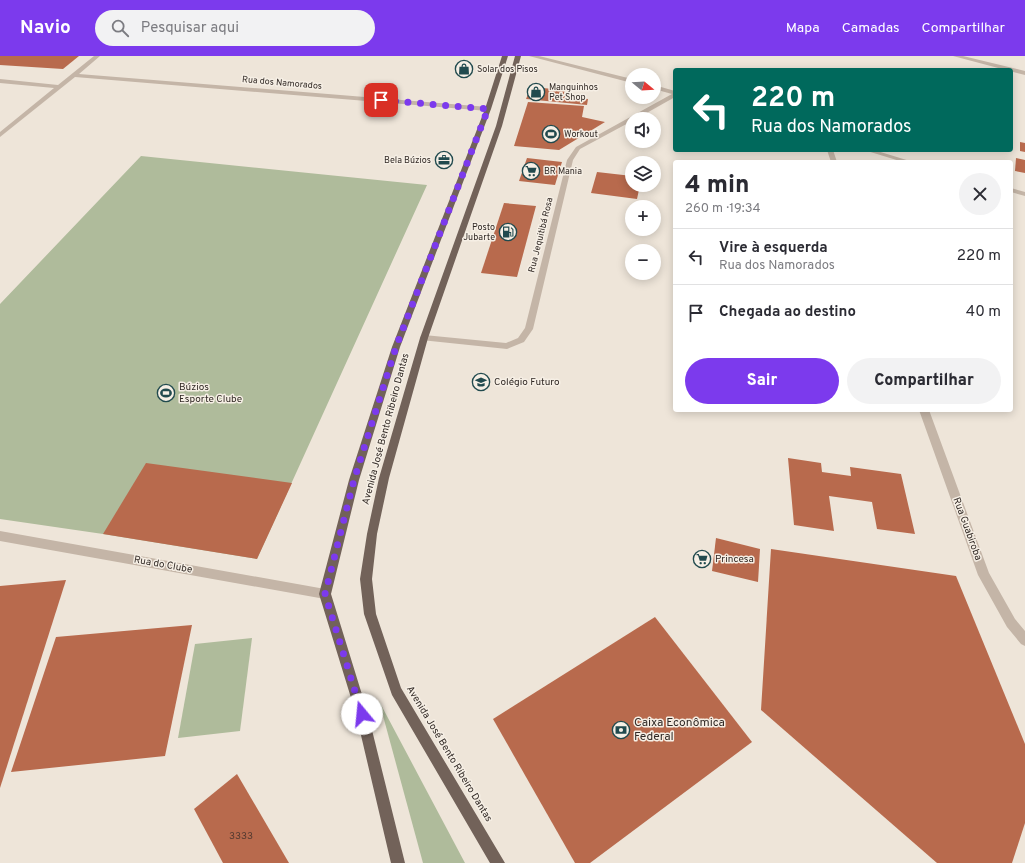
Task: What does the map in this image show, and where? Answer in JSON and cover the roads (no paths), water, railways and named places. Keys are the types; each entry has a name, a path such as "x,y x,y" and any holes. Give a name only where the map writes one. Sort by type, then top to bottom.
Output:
{"main road":[{"name":"Avenida José Bento Ribeiro Dantas","path":"325,594 354,480 396,347 488,109 505,56"},
{"name":"Avenida José Bento Ribeiro Dantas","path":"498,863 396,691 370,614 366,579 372,534 384,478 424,338 499,126 518,56"},
{"path":"325,594 362,714 398,863"}],"street":[{"path":"0,135 97,56"},
{"path":"532,56 625,79"},
{"path":"956,56 1005,68"},
{"path":"1013,70 1025,73"},
{"name":"Rua dos Namorados","path":"73,75 488,109"},
{"path":"0,81 58,87"},
{"path":"661,89 673,93"},
{"name":"Rua Jequitibá Rosa","path":"424,338 508,346 521,340 528,329 573,152 673,95"},
{"path":"875,152 903,160"},
{"path":"1013,191 1025,194"},
{"name":"Rua Guabiroba","path":"925,412 984,575 1011,623 1025,640"},
{"name":"Rua do Clube","path":"0,536 325,594"}],"place":[{"name":"Solar dos Pisos","path":"464,69"},
{"name":"Manguinhos Pet Shop","path":"536,92"},
{"name":"Workout","path":"551,134"},
{"name":"Bela Búzios","path":"444,160"},
{"name":"BR Mania","path":"531,171"},
{"name":"Posto Jubarte","path":"508,232"},
{"name":"Colégio Futuro","path":"481,382"},
{"name":"Búzios Esporte Clube","path":"166,393"},
{"name":"Princesa","path":"702,559"},
{"name":"Caixa Econômica Federal","path":"621,730"}]}
